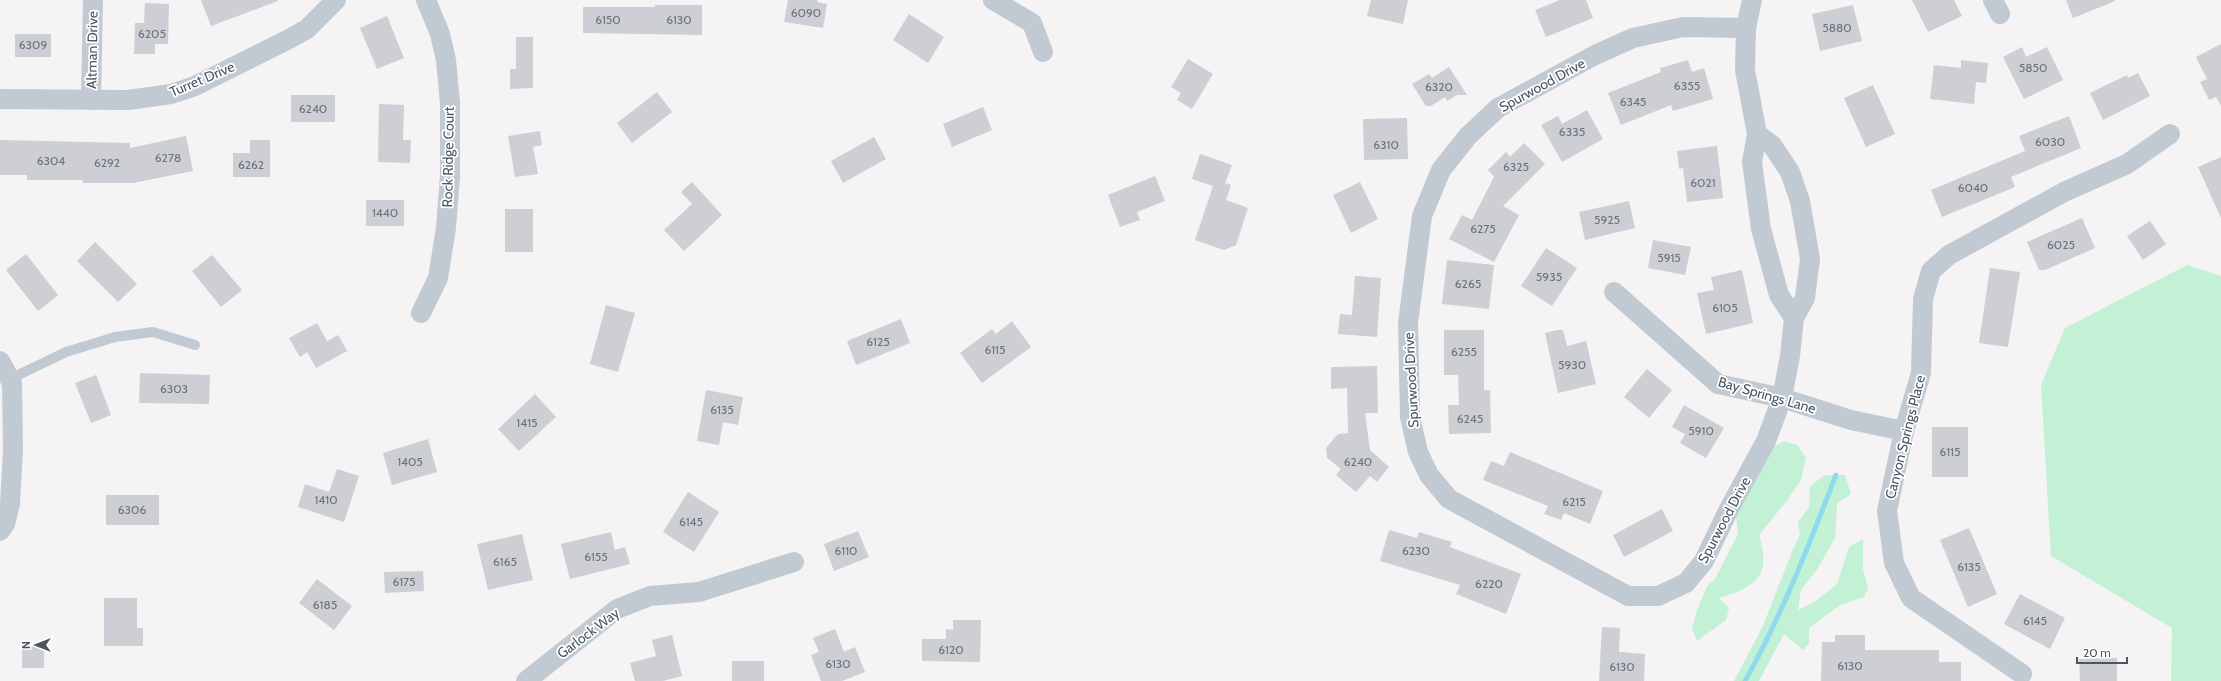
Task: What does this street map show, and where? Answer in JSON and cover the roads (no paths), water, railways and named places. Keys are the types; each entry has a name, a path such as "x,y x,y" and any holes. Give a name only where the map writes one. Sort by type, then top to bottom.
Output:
{"street":[{"name":"Altman Drive","path":"91,100 93,0"},
{"name":"Turret Drive","path":"0,99 128,100 171,94 195,86 307,29 336,0"},
{"name":"Rock Ridge Court","path":"421,313 438,278 446,228 450,176 450,103 446,60 440,34 426,0"},
{"path":"993,0 1032,23 1043,52"},
{"path":"1752,0 1746,28 1745,70 1757,134 1752,162 1761,229 1779,295 1794,318"},
{"name":"Spurwood Drive","path":"1746,28 1683,27 1633,38 1595,55 1498,108 1468,136 1442,170 1422,216 1408,323 1410,417 1418,452 1429,475 1449,499 1628,596 1658,596 1686,583 1704,561 1729,509 1766,441 1782,398 1790,356 1794,318 1805,298 1810,259 1800,201 1790,172 1772,145 1757,134"},
{"name":"Canyon Springs Place","path":"2022,674 1911,598 1894,563 1887,511 1904,431 1921,373 1923,299 1931,271 1949,255 2064,192 2127,164 2170,134"},
{"name":"Bay Springs Lane","path":"1614,292 1718,384 1782,398 1851,420 1904,431"},
{"path":"0,361 12,383 13,450 10,504 5,524 0,532"},
{"name":"Garlock Way","path":"526,681 616,609 650,596 699,592 794,562"}],"lane":[{"path":"10,379 66,352 115,337 152,332 194,345"}],"waterway":[{"path":"1745,681 1783,605 1836,475"}]}
